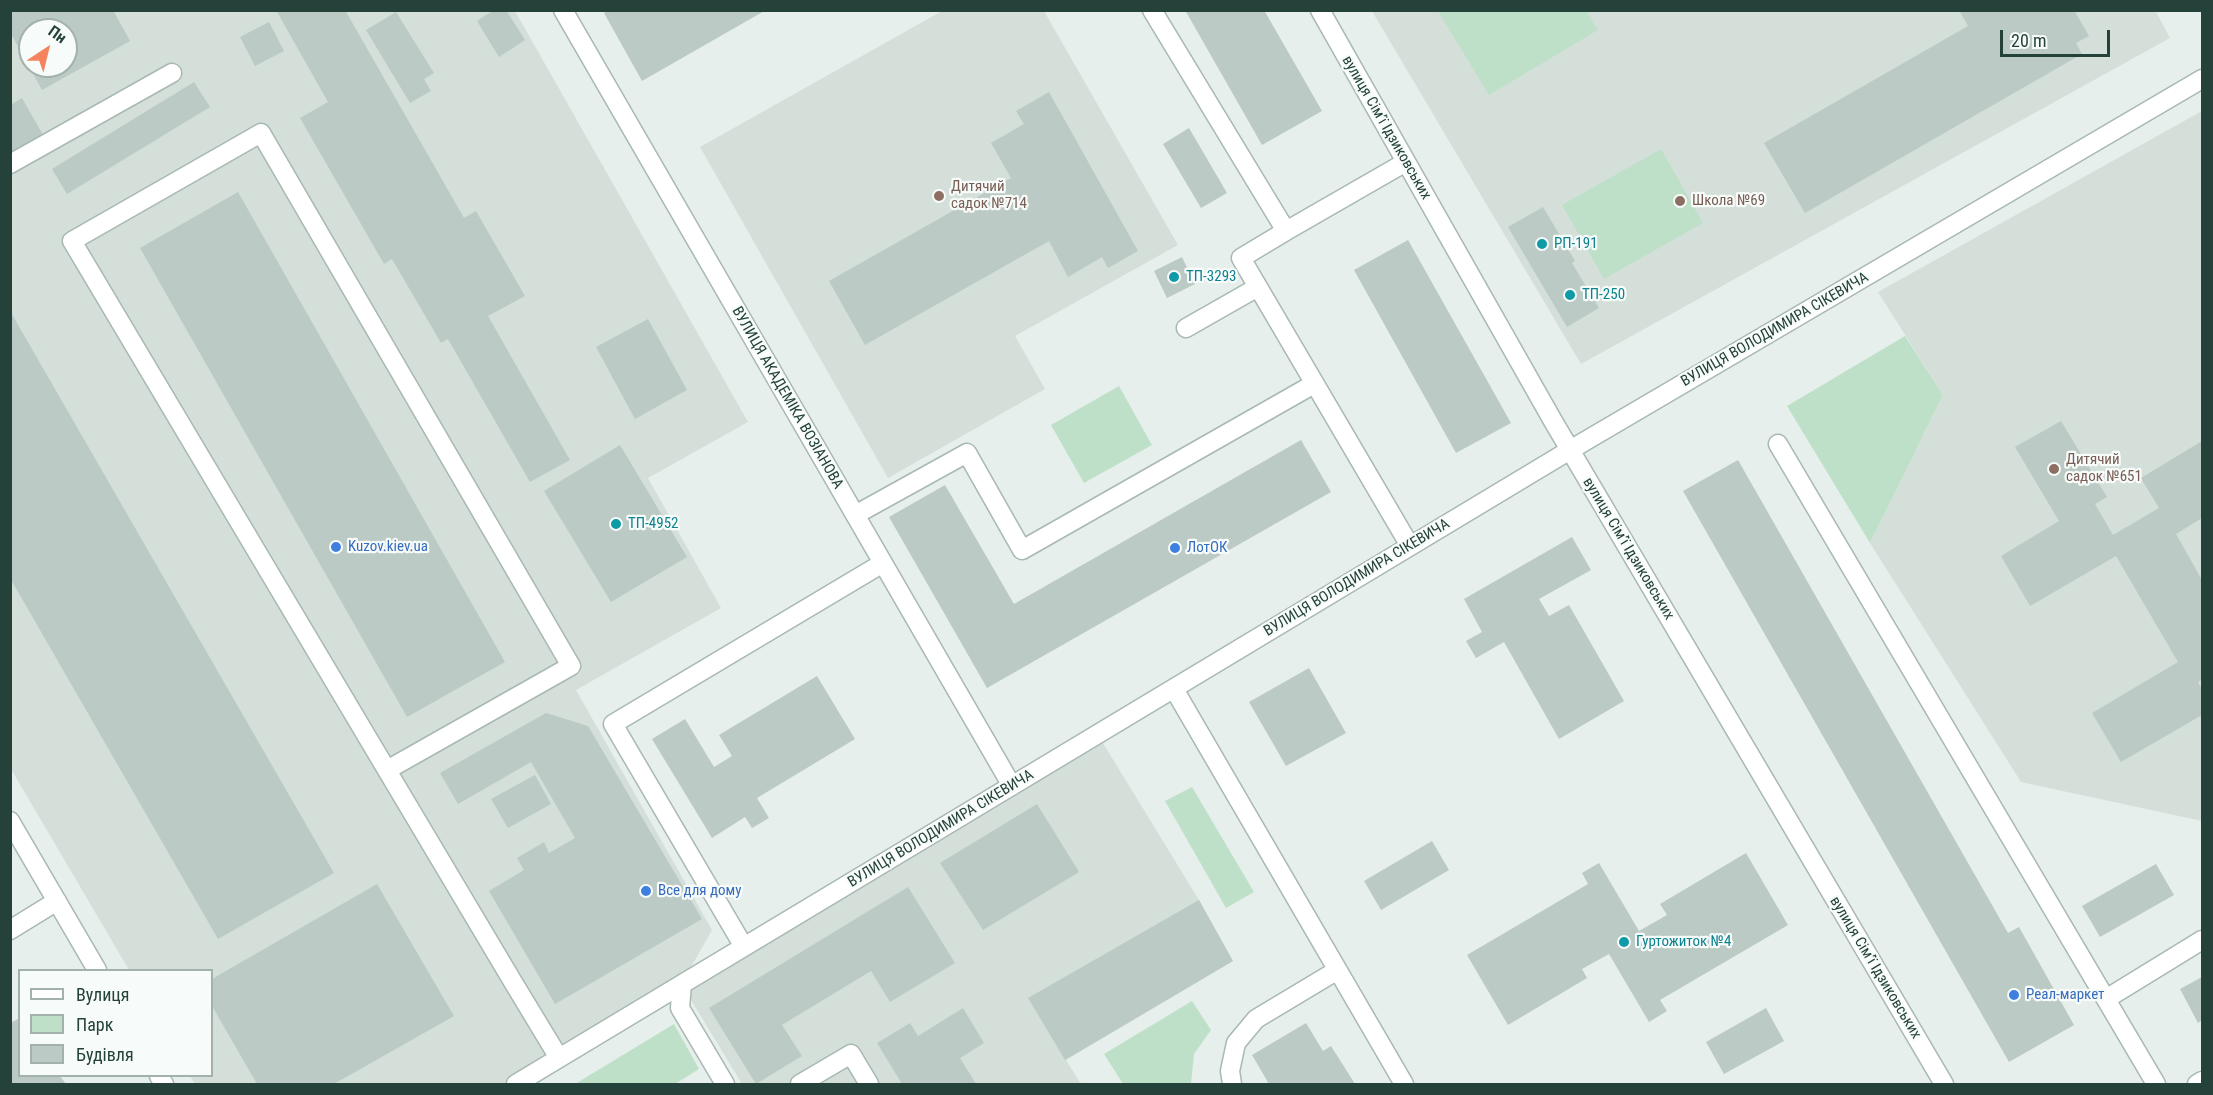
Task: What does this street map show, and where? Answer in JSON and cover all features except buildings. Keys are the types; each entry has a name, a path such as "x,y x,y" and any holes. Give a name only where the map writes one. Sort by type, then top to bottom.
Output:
{"street":[{"name":"ВУЛИЦЯ АКАДЕМІКА ВОЗІАНОВА","path":"563,10 1012,786"},
{"path":"1152,10 1286,231"},
{"name":"вулиця Сімʼї Ідзиковських","path":"1320,10 1570,450 1944,1084"},
{"path":"10,164 172,73"},
{"name":"ВУЛИЦЯ ВОЛОДИМИРА СІКЕВИЧА","path":"516,1084 1570,450 2202,79"},
{"path":"387,770 572,666 261,133 72,242 387,770 559,1058"},
{"path":"1406,162 1241,258 1410,546"},
{"path":"1186,328 1257,287"},
{"path":"855,515 967,453 1022,550 1314,384"},
{"path":"1778,444 2156,1084"},
{"path":"744,947 613,724 883,563"},
{"path":"1174,689 1336,971 1404,1084"},
{"path":"10,821 96,969"},
{"path":"10,930 57,901"},
{"path":"2106,999 2202,939"},
{"path":"1232,1084 1230,1071 1236,1043 1256,1019 1336,971"},
{"path":"682,984 680,1008 722,1083"},
{"path":"800,1084 851,1054 869,1084"},
{"path":"2197,1084 2202,1081"}],"shaded area":[{"name":"Школа №69","path":"2155,10 2170,38 1581,364 1372,11"},
{"path":"10,11 515,11 748,422 648,478 721,608 576,690 712,930 682,983 1098,735 1199,900 1233,961 1066,1060 1081,1084 742,1084 682,985 516,1084 195,1084 191,1077 213,1077 213,969 128,969 11,769"},
{"name":"Дитячий садок №714","path":"942,11 1044,11 1178,245 1015,336 1045,389 888,478 700,147"},
{"name":"Дитячий садок №651","path":"2202,111 2202,821 2021,782 1870,543 1943,395 1878,292"}],"green space":[{"path":"1438,11 1586,11 1598,30 1489,95"},
{"path":"1661,149 1703,223 1604,279 1562,205"},
{"path":"1905,336 1943,395 1870,543 1787,406"},
{"path":"1119,386 1152,445 1084,483 1051,425"},
{"path":"1192,787 1254,892 1226,908 1165,801"},
{"path":"1192,1001 1211,1030 1194,1054 1191,1084 1123,1084 1104,1054"},
{"path":"674,1024 699,1069 675,1084 575,1084"}],"place":[{"name":"Дитячий садок №714","path":"939,196"},
{"name":"Школа №69","path":"1680,201"},
{"name":"РП-191","path":"1542,244"},
{"name":"ТП-3293","path":"1174,277"},
{"name":"ТП-250","path":"1570,295"},
{"name":"Дитячий садок №651","path":"2054,469"},
{"name":"ТП-4952","path":"616,524"},
{"name":"Kuzov.kiev.ua","path":"336,547"},
{"name":"ЛотОК","path":"1175,548"},
{"name":"Все для дому","path":"646,891"},
{"name":"Гуртожиток №4","path":"1624,942"},
{"name":"Реал-маркет","path":"2014,995"}]}
